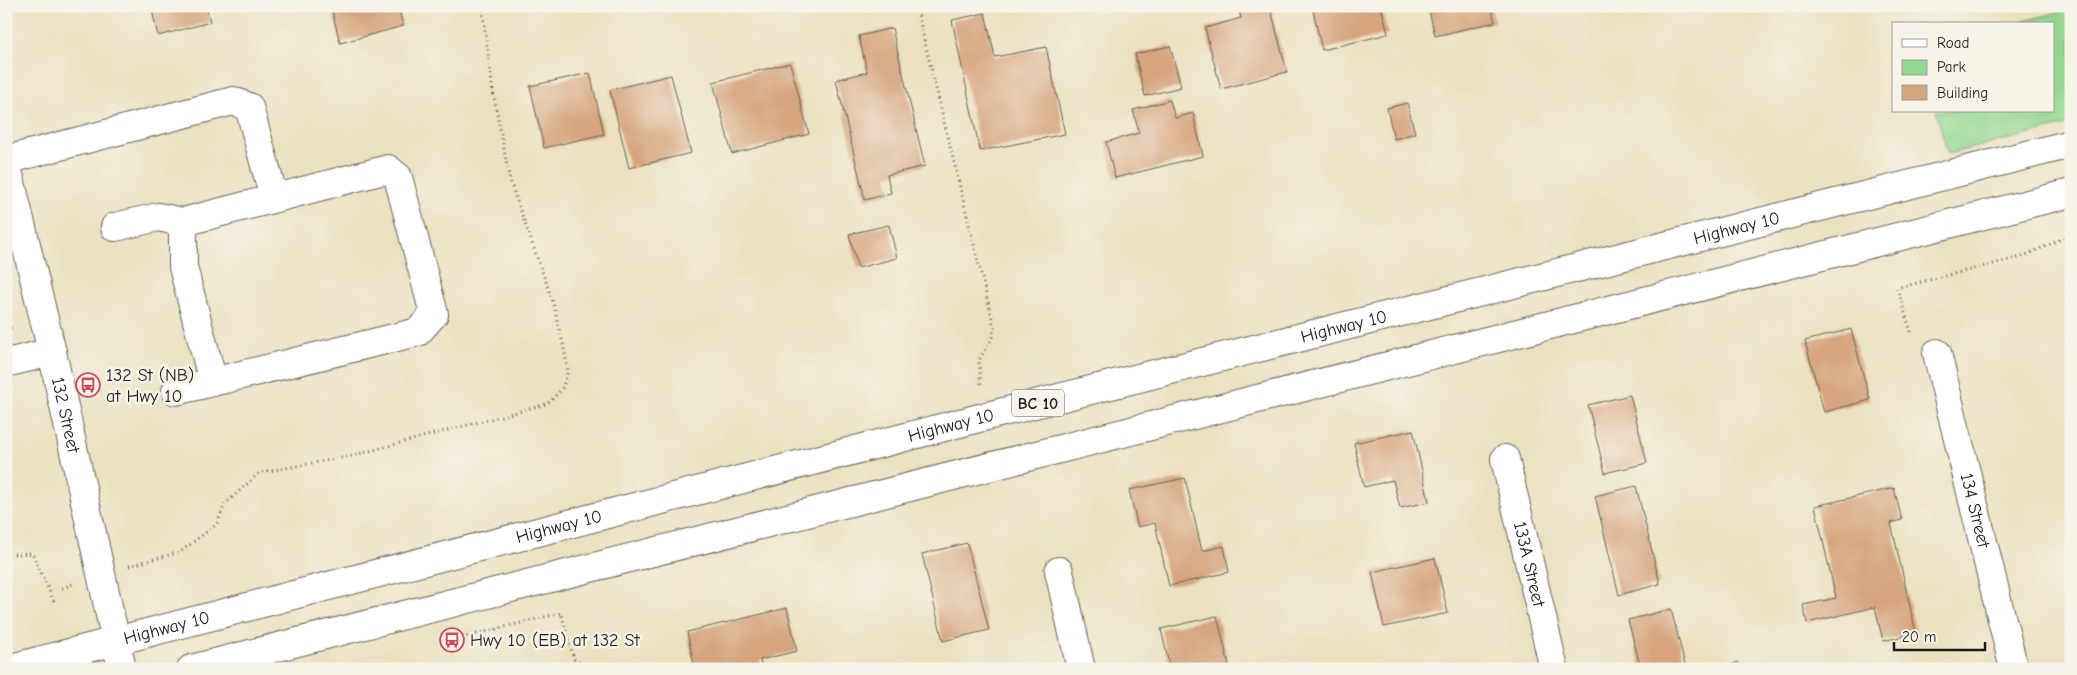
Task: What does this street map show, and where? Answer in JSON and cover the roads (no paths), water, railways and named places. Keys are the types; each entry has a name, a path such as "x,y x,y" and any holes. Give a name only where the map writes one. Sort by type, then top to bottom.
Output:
{"main road":[{"path":"6,161 233,101 249,107 274,198"},
{"name":"Highway 10","path":"7,669 987,416 2071,144"},
{"name":"132 Street","path":"6,161 52,352 122,669"},
{"path":"115,227 158,216 183,222 388,169 398,177 434,314 418,332 176,391"},
{"path":"191,669 2071,193"},
{"path":"183,222 183,267 213,382"},
{"path":"6,363 52,352"},
{"name":"134 Street","path":"1937,353 2014,669"},
{"name":"133A Street","path":"1505,459 1554,669"},
{"path":"1058,571 1081,669"}],"place":[{"name":"132 St (NB) at Hwy 10","path":"88,385"},
{"name":"Hwy 10 (EB) at 132 St","path":"452,640"}]}
